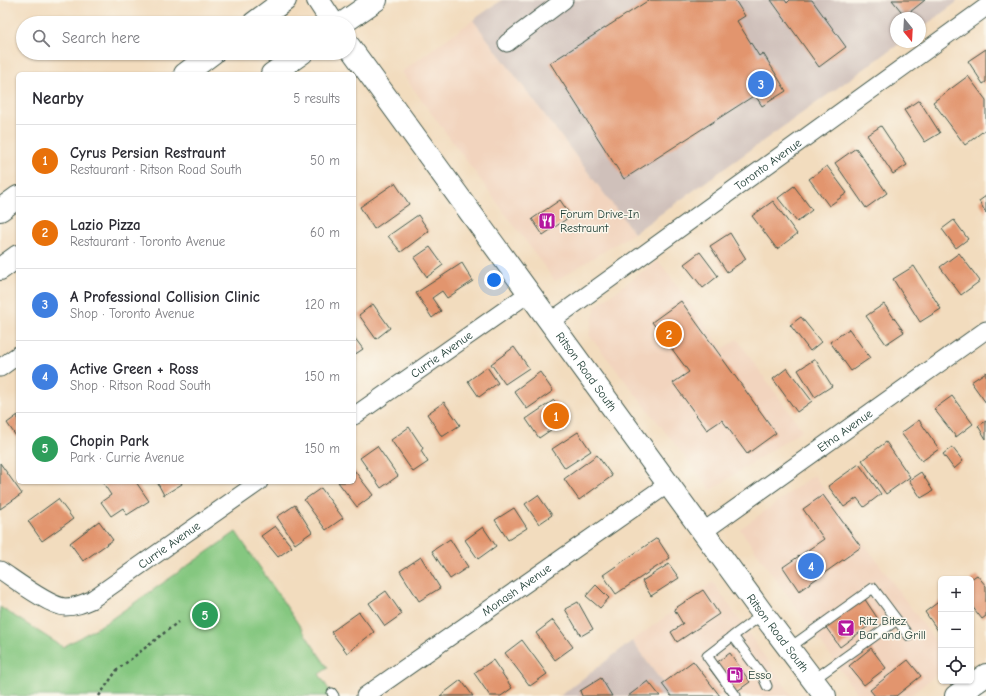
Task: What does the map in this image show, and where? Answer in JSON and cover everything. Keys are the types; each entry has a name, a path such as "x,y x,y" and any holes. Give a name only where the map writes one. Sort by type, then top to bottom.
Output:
{"main road":[{"path":"318,0 328,16"},
{"path":"353,16 376,0"},
{"path":"263,16 281,3"},
{"name":"Ritson Road South","path":"356,56 668,484 704,531 763,614 819,688"},
{"path":"188,72 204,60"},
{"path":"275,72 292,60"},
{"path":"0,210 16,198"},
{"path":"0,269 16,257"},
{"path":"956,696 986,675"}],"street":[{"path":"506,43 564,0"},
{"name":"Toronto Avenue","path":"550,322 984,7"},
{"name":"Currie Avenue","path":"356,415 529,293"},
{"name":"Etna Avenue","path":"704,531 986,330"},
{"path":"0,368 16,356"},
{"name":"Currie Avenue","path":"0,570 52,602 63,607 78,606 91,600 256,484"},
{"name":"Monash Avenue","path":"365,696 668,484"}],"lane":[{"path":"789,648 873,588 909,636"},
{"path":"736,696 707,656 763,614"},
{"path":"819,688 897,620"},
{"path":"734,636 762,675 767,686"}],"path":[{"path":"99,696 117,670 178,622"}],"shaded area":[{"path":"502,0 956,0 957,2 926,25 926,12 890,12 890,48 894,48 634,233 473,20"},
{"path":"473,20 634,233 555,281 401,72"},
{"path":"658,260 723,349 737,339 802,430 711,490 589,335 596,306"},
{"path":"814,475 938,645 938,673 910,696 859,696 740,529"},
{"path":"713,582 792,696 672,696 632,641"},
{"path":"632,641 672,696 560,696"}],"green space":[{"path":"236,532 328,668 319,674 333,696 0,696 0,607 63,647 107,622"}],"building":[{"path":"649,0 735,0 745,16 737,21 759,56 763,53 786,91 762,106 755,95 624,179 550,63"},
{"path":"771,0 785,0 787,3 790,0 812,0 846,47 819,67"},
{"path":"892,0 925,0 910,12 902,12"},
{"path":"986,49 986,82 983,84 968,61"},
{"path":"968,76 986,100 986,129 965,145 933,102"},
{"path":"919,100 940,133 925,142 904,110"},
{"path":"881,126 907,165 893,174 867,135"},
{"path":"856,148 887,193 866,208 835,163"},
{"path":"827,166 847,193 829,206 809,179"},
{"path":"395,183 409,204 374,229 360,207"},
{"path":"794,186 812,210 797,222 778,198"},
{"path":"986,196 986,213 979,201"},
{"path":"560,200 571,216 543,235 532,219"},
{"path":"773,201 797,234 777,249 752,216"},
{"path":"418,215 429,231 401,252 388,236"},
{"path":"954,220 968,239 956,248 942,229"},
{"path":"730,233 746,259 727,272 710,246"},
{"path":"430,247 443,265 427,277 414,258"},
{"path":"700,252 718,276 703,288 684,264"},
{"path":"959,253 980,281 961,295 940,267"},
{"path":"462,263 473,281 447,298 442,291 432,298 441,311 432,318 416,293"},
{"path":"914,266 941,309 920,322 893,279"},
{"path":"681,301 776,433 747,454 722,420 707,430 673,383 689,372 652,322"},
{"path":"373,304 390,328 376,339 359,315"},
{"path":"884,304 904,332 886,344 866,316"},
{"path":"801,317 821,342 810,351 790,325"},
{"path":"849,329 870,358 851,371 830,342"},
{"path":"356,340 363,349 356,354"},
{"path":"514,347 529,368 505,384 491,364"},
{"path":"815,359 832,386 815,397 798,370"},
{"path":"487,367 498,383 479,397 468,381"},
{"path":"787,368 812,401 797,412 773,379"},
{"path":"540,372 553,391 527,409 514,391"},
{"path":"986,372 986,403 971,382"},
{"path":"952,396 973,424 956,437 934,409"},
{"path":"554,400 567,419 539,438 526,419"},
{"path":"444,402 460,425 442,437 427,414"},
{"path":"16,416 16,436 7,423"},
{"path":"919,420 939,449 922,461 901,433"},
{"path":"986,421 986,439 978,426"},
{"path":"409,427 423,448 421,451 428,462 413,472 391,440"},
{"path":"578,432 591,451 565,468 552,449"},
{"path":"886,442 910,477 886,494 862,460"},
{"path":"377,446 398,476 381,488 360,458"},
{"path":"952,447 963,461 954,469 943,454"},
{"path":"597,455 612,476 579,500 564,479"},
{"path":"0,463 22,494 0,509"},
{"path":"859,464 881,494 864,507 857,498 844,507 828,486"},
{"path":"921,472 933,491 921,498 909,480"},
{"path":"356,473 373,495 357,507 340,484 356,484"},
{"path":"104,484 137,484 149,501 127,515 123,508 111,516 101,502 111,495"},
{"path":"158,484 182,484 164,495"},
{"path":"321,488 343,518 326,530 304,500"},
{"path":"538,495 552,515 539,524 525,504"},
{"path":"823,495 861,547 799,591 783,567 824,539 803,509"},
{"path":"58,499 73,519 42,541 28,521"},
{"path":"295,505 312,532 295,544 277,517"},
{"path":"514,508 527,528 508,540 495,520"},
{"path":"99,521 113,540 83,561 70,543"},
{"path":"275,526 292,547 278,557 261,536"},
{"path":"483,527 496,546 478,559 465,540"},
{"path":"657,538 670,558 616,594 603,575"},
{"path":"450,539 468,567 450,579 432,551"},
{"path":"421,557 440,588 419,601 400,571"},
{"path":"669,564 679,578 651,596 642,581"},
{"path":"977,575 986,586 986,616 982,619 974,609 974,577"},
{"path":"596,585 609,598 600,608 586,596"},
{"path":"703,590 719,614 677,642 671,632 683,624 674,609"},
{"path":"386,591 402,614 385,626 369,603"},
{"path":"864,598 878,619 840,647 825,626"},
{"path":"578,602 593,629 581,636 565,609"},
{"path":"938,602 938,631 925,612"},
{"path":"359,612 374,632 347,653 331,632"},
{"path":"553,620 573,647 555,660 536,633"},
{"path":"522,640 547,674 530,686 505,653"},
{"path":"871,648 886,668 864,685 849,666"},
{"path":"730,653 750,682 730,696 709,668"},
{"path":"493,660 512,688 501,696 490,696 474,673"},
{"path":"908,660 921,676 896,696 875,696 870,690"},
{"path":"693,661 720,696 671,696 662,684"},
{"path":"601,678 612,696 582,696 580,691"},
{"path":"461,680 473,696 440,696"},
{"path":"648,681 660,696 628,696"}],"place":[{"name":"A Professional Collision Clinic","path":"761,84"},
{"name":"Forum Drive-In Restraunt","path":"547,221"},
{"name":"Lazio Pizza","path":"669,334"},
{"name":"Cyrus Persian Restraunt","path":"556,416"},
{"name":"Active Green + Ross","path":"811,566"},
{"name":"Chopin Park","path":"205,615"},
{"name":"Ritz Bitez Bar and Grill","path":"846,628"},
{"name":"Esso","path":"735,675"}]}
